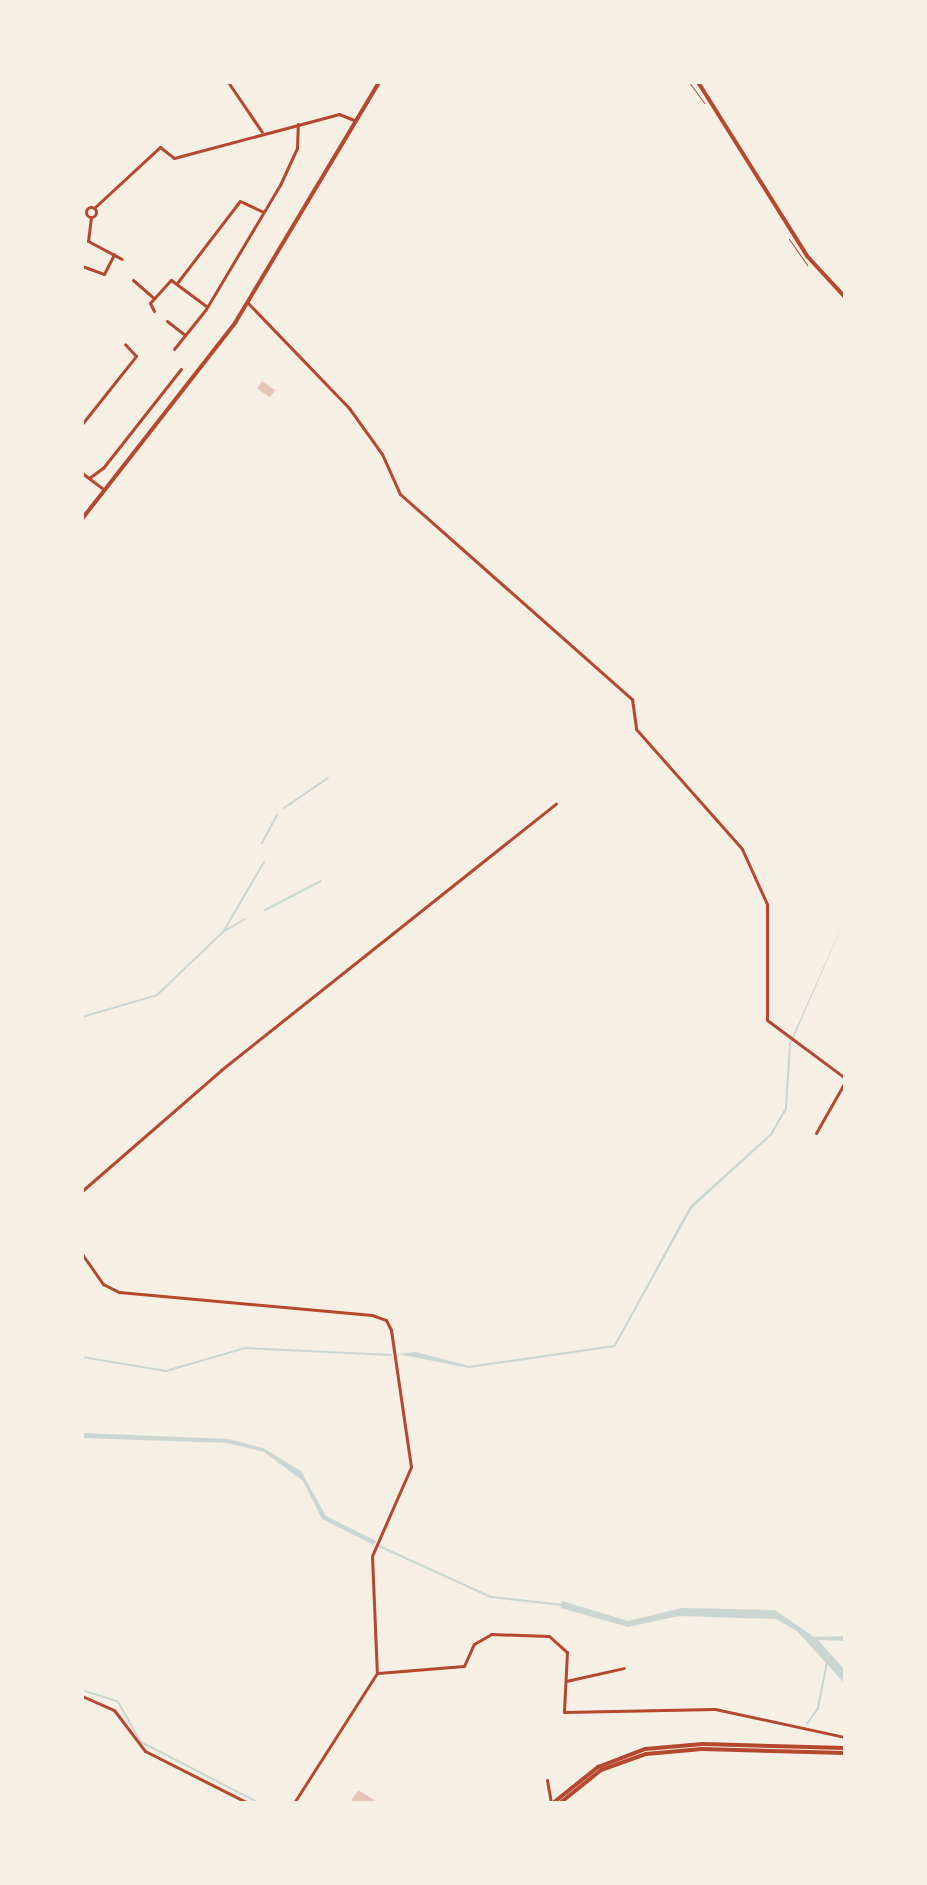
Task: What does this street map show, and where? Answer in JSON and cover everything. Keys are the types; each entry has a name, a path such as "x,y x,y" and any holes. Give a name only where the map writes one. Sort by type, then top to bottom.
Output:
{"main road":[{"path":"82,519 248,303 379,82"},
{"path":"698,82 807,256 845,297"},
{"path":"552,1803 598,1767 645,1749 703,1744 845,1750"},
{"path":"560,1803 601,1770 646,1754 702,1749 845,1750"}],"street":[{"path":"228,82 262,132"},
{"path":"91,217 86,211 94,208 158,148 174,158 262,132 343,114 356,121"},
{"path":"174,349 206,306 264,212 297,148 298,124"},
{"path":"177,283 240,201 264,212"},
{"path":"94,208 88,241 122,259"},
{"path":"82,266 104,274 114,254"},
{"path":"133,280 154,298"},
{"path":"154,311 150,303 171,280 206,306"},
{"path":"248,303 349,408 384,457 400,494 632,699 637,731 742,849 768,909 766,1016 845,1080 816,1133"},
{"path":"167,321 185,335"},
{"path":"82,424 136,356 125,344"},
{"path":"89,478 103,468 181,369"},
{"path":"82,473 103,489"},
{"path":"82,1191 209,1080 556,804"},
{"path":"82,1254 103,1284 119,1292 386,1320 411,1467 372,1553 377,1673 294,1803"},
{"path":"377,1673 464,1666 471,1648 486,1635 547,1635 566,1648 564,1712 715,1709 845,1737"},
{"path":"566,1681 624,1668"},
{"path":"82,1696 114,1710 145,1751 248,1803"},
{"path":"547,1780 552,1803"}],"shaded area":[{"path":"845,919 791,1044 787,1109 772,1135 692,1208 615,1347 469,1368 398,1354 416,1352 469,1366 614,1345 690,1206 770,1134 785,1108 789,1044"},
{"path":"82,1433 229,1439 263,1448 301,1471 326,1516 376,1541 374,1545 322,1519 303,1481 264,1452 228,1443 82,1438"},
{"path":"562,1601 628,1621 682,1608 775,1610 814,1637 845,1636 845,1641 818,1640 845,1670 845,1684 797,1631 776,1619 679,1616 628,1627 561,1608"}],"building":[{"path":"262,381 275,390 270,398 257,388"},
{"path":"358,1790 379,1803 350,1803"}],"waterway":[{"path":"284,808 328,778"},
{"path":"262,843 277,815"},
{"path":"82,1017 157,995 223,932 264,862"},
{"path":"265,910 321,881"},
{"path":"226,930 245,919"},
{"path":"82,1357 166,1371 245,1348 391,1355"},
{"path":"379,1546 491,1597 564,1605"},
{"path":"807,1724 818,1708 827,1662"},
{"path":"82,1690 118,1702 141,1742 259,1803"}]}
